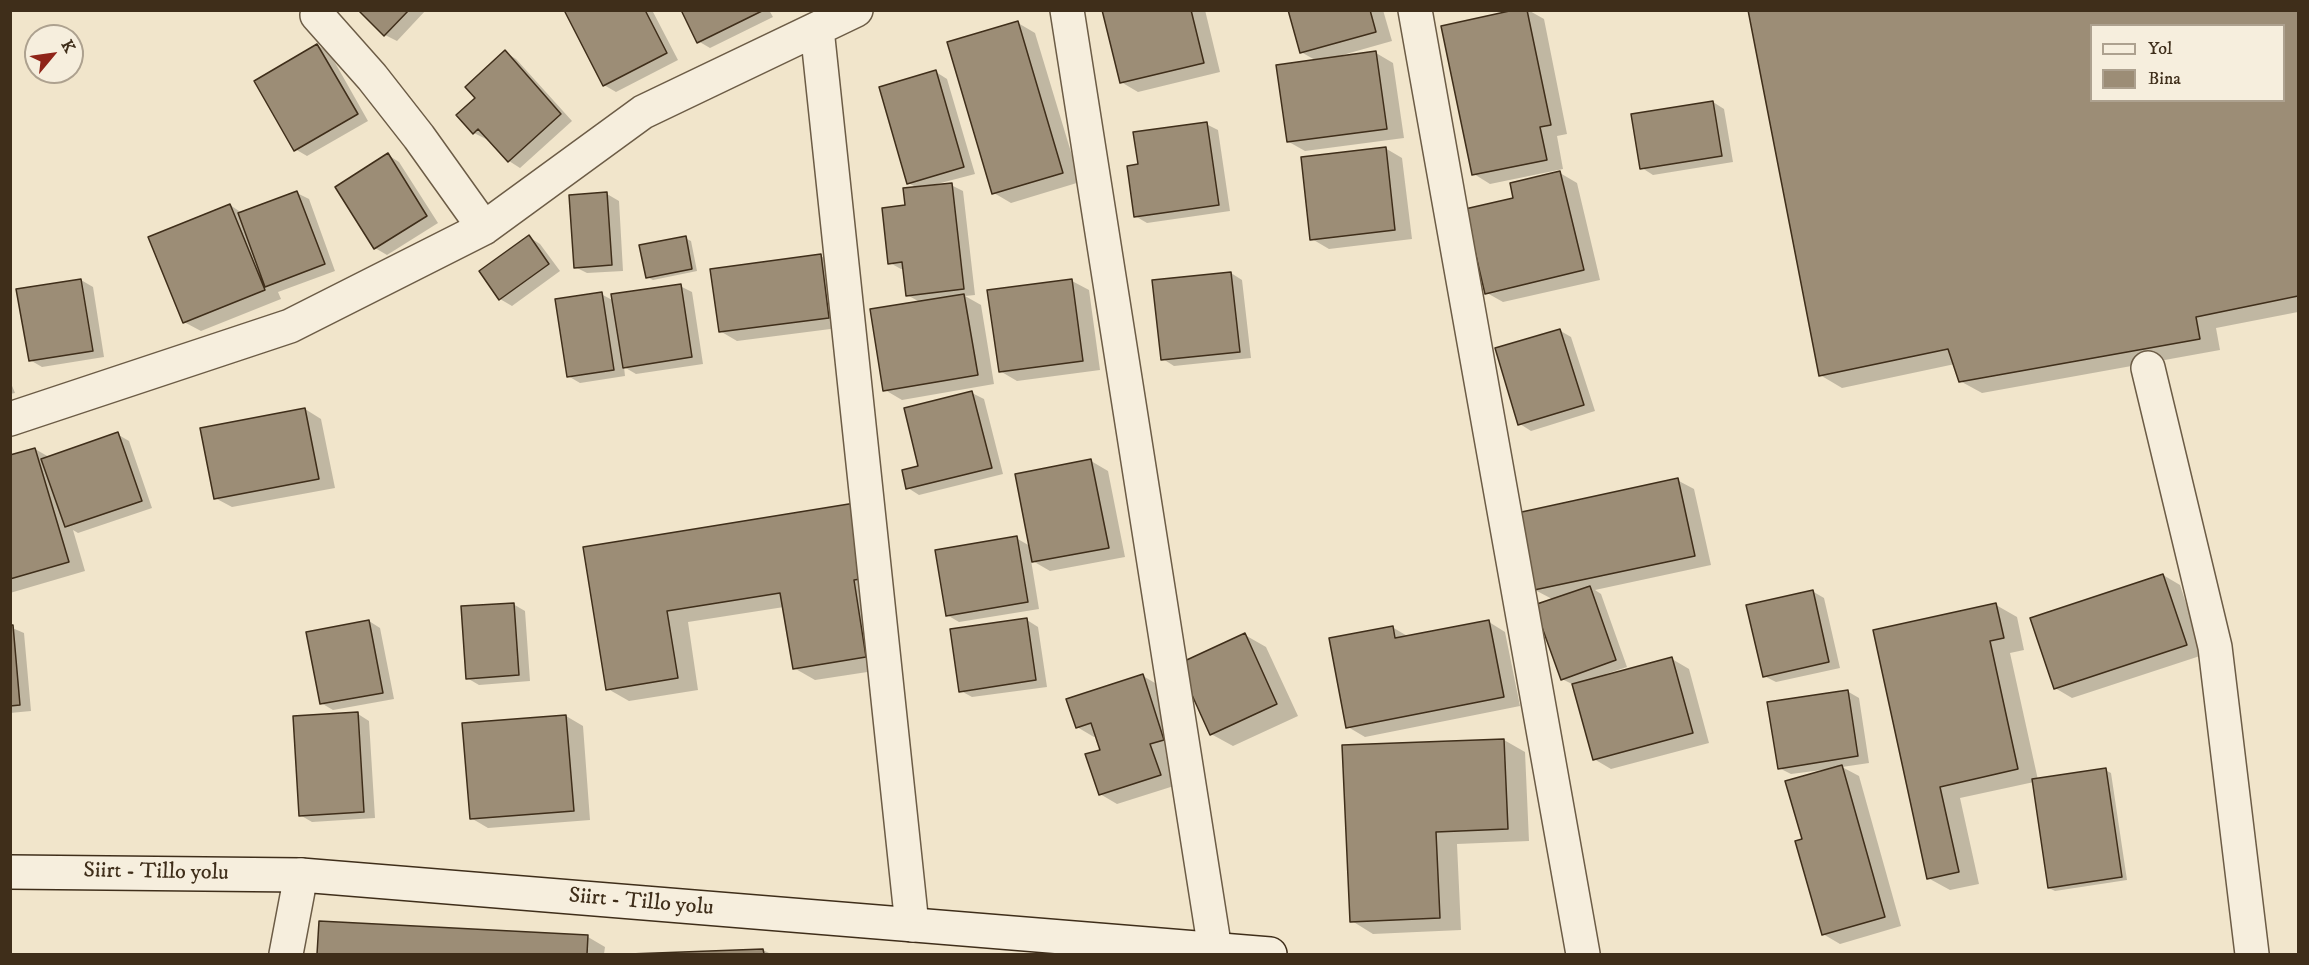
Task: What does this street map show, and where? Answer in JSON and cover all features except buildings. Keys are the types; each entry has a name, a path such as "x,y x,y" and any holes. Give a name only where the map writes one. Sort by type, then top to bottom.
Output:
{"street":[{"path":"10,419 290,326 484,228 643,112 856,10"},
{"path":"1067,10 1215,950"},
{"path":"1415,10 1583,954"},
{"path":"317,15 379,85 484,228"},
{"path":"817,29 912,925"},
{"path":"2148,368 2215,647 2252,954"},
{"name":"Siirt - Tillo yolu","path":"10,872 301,875 1270,954"},
{"path":"286,954 301,875"}]}
